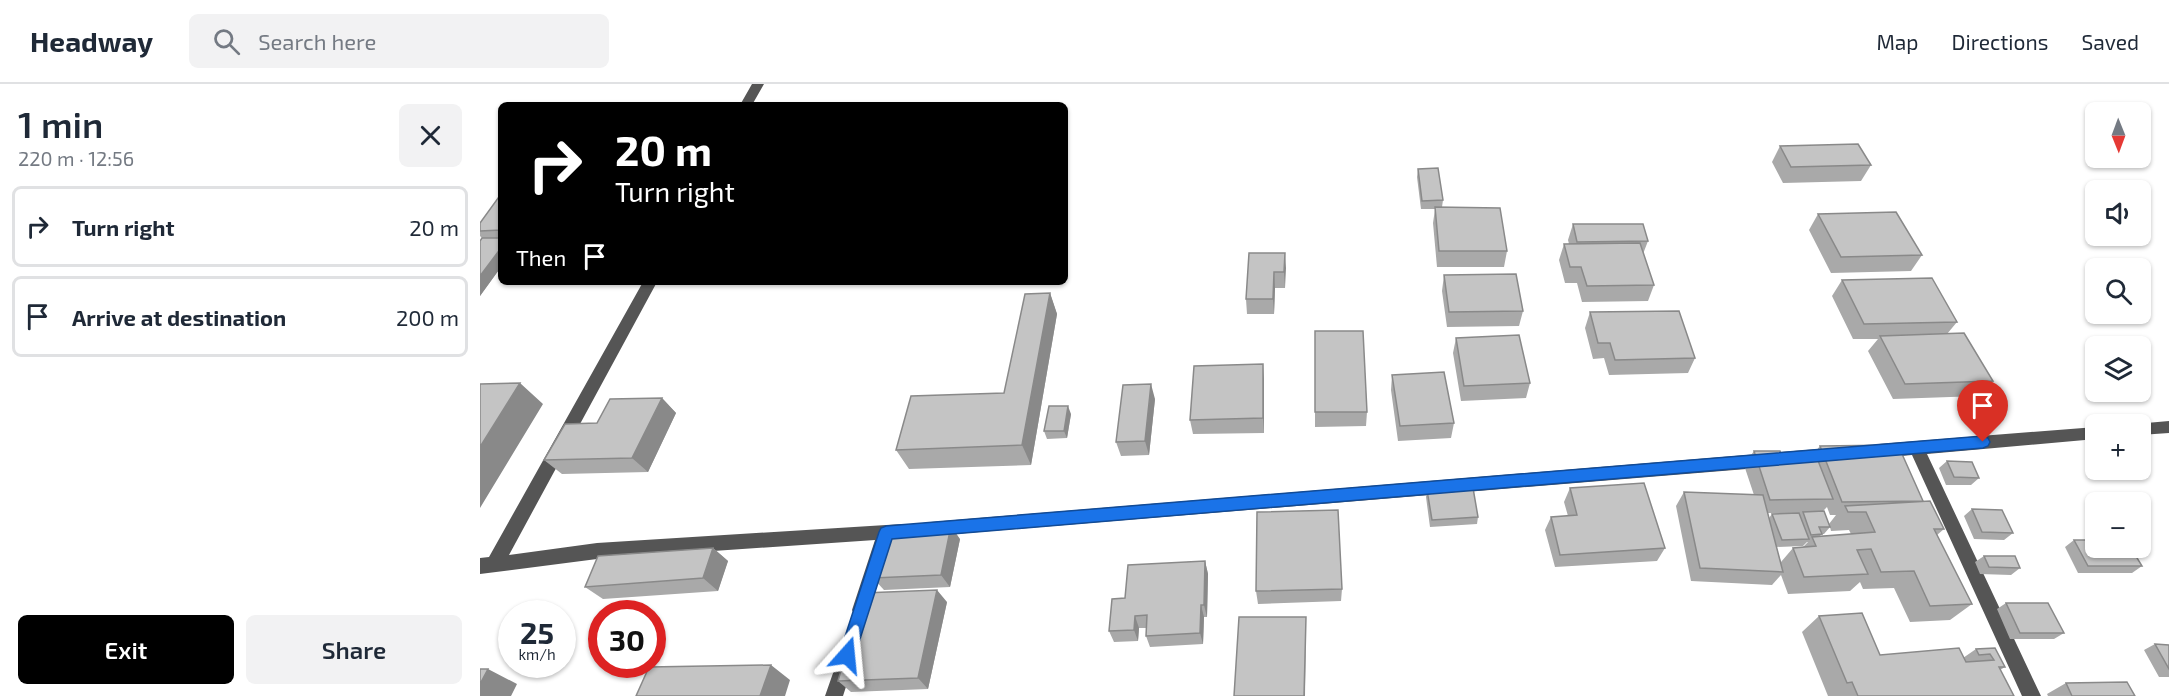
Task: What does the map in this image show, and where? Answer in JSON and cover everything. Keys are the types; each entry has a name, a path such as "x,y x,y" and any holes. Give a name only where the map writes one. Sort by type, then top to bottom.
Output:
{"street":[{"path":"748,102 758,84"},
{"path":"487,566 648,285"},
{"path":"2151,428 2169,427"},
{"path":"487,566 597,551 886,532 2085,434"},
{"path":"1917,448 2032,696"},
{"path":"834,696 886,532"}],"building":[{"path":"1858,144 1871,165 1791,167 1780,146"},
{"path":"1438,168 1443,200 1422,201 1418,169"},
{"path":"498,198 498,230 480,231 480,223"},
{"path":"1435,207 1500,208 1507,251 1439,251"},
{"path":"1896,212 1922,255 1841,257 1818,214"},
{"path":"1573,224 1643,224 1648,241 1577,242"},
{"path":"482,238 498,238 498,252 480,276 480,241"},
{"path":"1640,243 1654,285 1587,286 1581,267 1570,267 1564,244"},
{"path":"1249,253 1285,253 1284,272 1274,272 1273,299 1246,299"},
{"path":"1516,274 1523,311 1449,312 1444,275"},
{"path":"1932,278 1957,322 1864,324 1842,280"},
{"path":"1050,293 1022,445 896,450 911,396 1004,393 1025,294"},
{"path":"1679,311 1695,358 1615,360 1610,343 1598,343 1590,312"},
{"path":"1315,331 1363,331 1367,412 1315,412"},
{"path":"1964,333 1993,381 1905,384 1880,336"},
{"path":"1519,335 1530,383 1464,386 1456,338"},
{"path":"1263,364 1263,418 1190,420 1194,366"},
{"path":"1444,372 1454,423 1400,426 1392,375"},
{"path":"520,383 480,447 480,384"},
{"path":"1151,384 1145,441 1116,442 1123,385"},
{"path":"662,398 632,458 544,460 565,424 597,423 610,399"},
{"path":"1049,406 1068,406 1064,431 1044,431"},
{"path":"1898,445 1923,501 1842,502 1820,446"},
{"path":"1754,451 1780,451 1783,458 1817,458 1833,499 1770,500"},
{"path":"1947,461 1972,462 1979,478 1954,477"},
{"path":"1644,483 1665,548 1560,555 1551,517 1577,515 1570,488"},
{"path":"1473,488 1478,517 1432,520 1427,490"},
{"path":"1684,492 1763,495 1783,572 1700,568"},
{"path":"1930,501 1944,529 1934,529 1972,604 1930,606 1914,571 1881,572 1871,549 1857,550 1868,574 1804,577 1793,548 1816,546 1812,537 1875,532 1866,512 1848,512 1845,506"},
{"path":"1972,509 2002,510 2013,533 1982,532"},
{"path":"1338,510 1342,589 1256,591 1257,512"},
{"path":"1824,511 1830,527 1819,527 1822,534 1811,535 1803,512"},
{"path":"1799,513 1809,539 1782,540 1772,514"},
{"path":"951,526 941,575 873,578 886,529"},
{"path":"2074,540 2085,540 2085,558 2137,558 2142,566 2088,566"},
{"path":"713,548 703,578 585,587 598,556"},
{"path":"1984,556 2015,556 2020,568 1989,567"},
{"path":"1205,561 1204,605 1201,605 1200,633 1146,636 1147,615 1135,616 1134,630 1109,631 1112,599 1125,598 1128,565"},
{"path":"937,590 918,678 838,681 863,593"},
{"path":"2006,603 2048,603 2064,633 2020,633"},
{"path":"1862,613 1880,655 1959,648 1966,662 1994,660 1990,654 1979,655 1976,649 1995,648 2005,667 1999,667 2014,696 1858,696 1852,682 1847,683 1819,616"},
{"path":"1239,617 1306,617 1304,696 1234,696"},
{"path":"2155,644 2169,645 2169,669"},
{"path":"771,665 760,696 636,696 644,678 666,678 666,667"},
{"path":"480,669 488,669 480,684"},
{"path":"2127,682 2135,696 2072,696 2066,683"}],"route":[{"path":"847,655 886,532 1983,442"}]}
